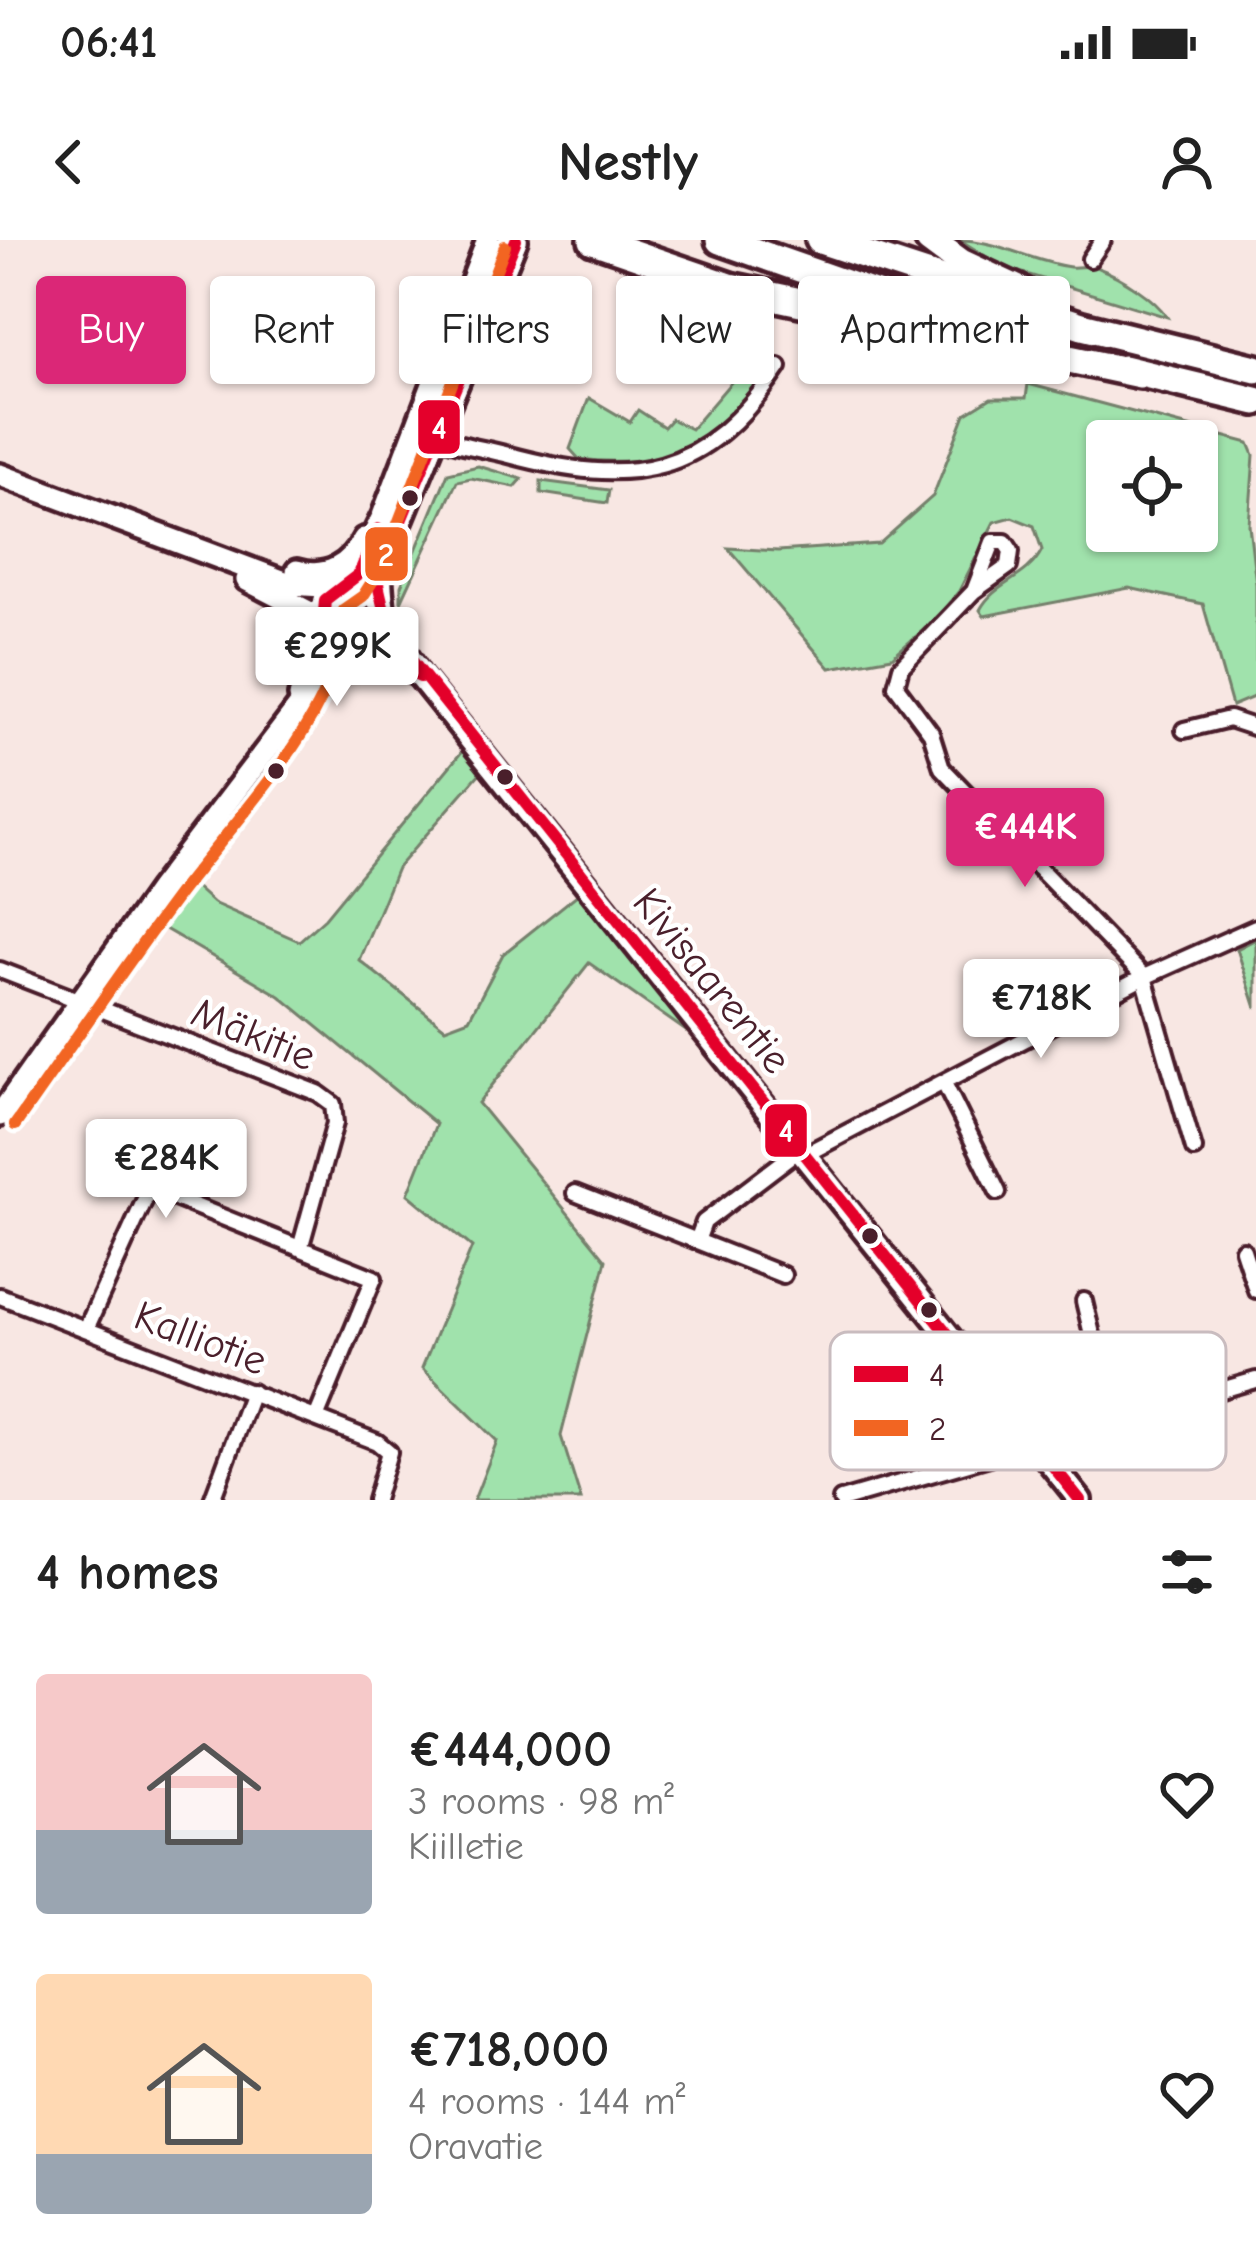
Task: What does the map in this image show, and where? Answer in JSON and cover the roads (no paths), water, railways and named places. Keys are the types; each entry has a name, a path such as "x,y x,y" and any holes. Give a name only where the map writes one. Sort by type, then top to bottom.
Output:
{"highway":[{"path":"593,240 730,287 1256,401"},
{"path":"720,240 866,296 1141,374"},
{"path":"820,240 1082,326 1256,367"},
{"path":"930,240 1006,286 1256,367"}],"main road":[{"path":"273,744 304,688 324,624 325,600 367,556 412,428 488,240"},
{"path":"0,1115 80,999 273,744 353,644 375,633 382,566 517,240"},
{"path":"0,475 161,537 323,574 354,556 387,496"},
{"path":"161,537 353,644"},
{"path":"187,543 290,584 368,589 381,609"},
{"name":"Kivisaarentie","path":"381,609 420,676 946,1332"},
{"name":"Kivisaarentie","path":"353,644 420,676"},
{"name":"Kivisaarentie","path":"1056,1470 1080,1500"}],"street":[{"path":"1090,259 1102,240"},
{"path":"412,428 572,470 646,472 719,439 753,405 779,367"},
{"path":"974,591 901,667 896,686 931,733 942,768 1144,977 1194,1149"},
{"path":"1184,730 1229,719 1256,728"},
{"path":"697,1241 704,1222 801,1152 945,1085 1144,977 1256,926"},
{"path":"0,970 80,999"},
{"name":"Mäkitie","path":"80,999 318,1093 333,1104 335,1123 301,1245"},
{"path":"945,1085 998,1192"},
{"path":"86,1328 150,1188 301,1245 374,1278 316,1418"},
{"path":"575,1193 783,1275"},
{"path":"1243,1250 1256,1290"},
{"name":"Kalliotie","path":"0,1296 377,1442 389,1451 375,1500"},
{"path":"1084,1300 1092,1332"},
{"path":"1226,1389 1256,1380"},
{"path":"212,1500 252,1392"},
{"path":"841,1500 945,1470"}]}
